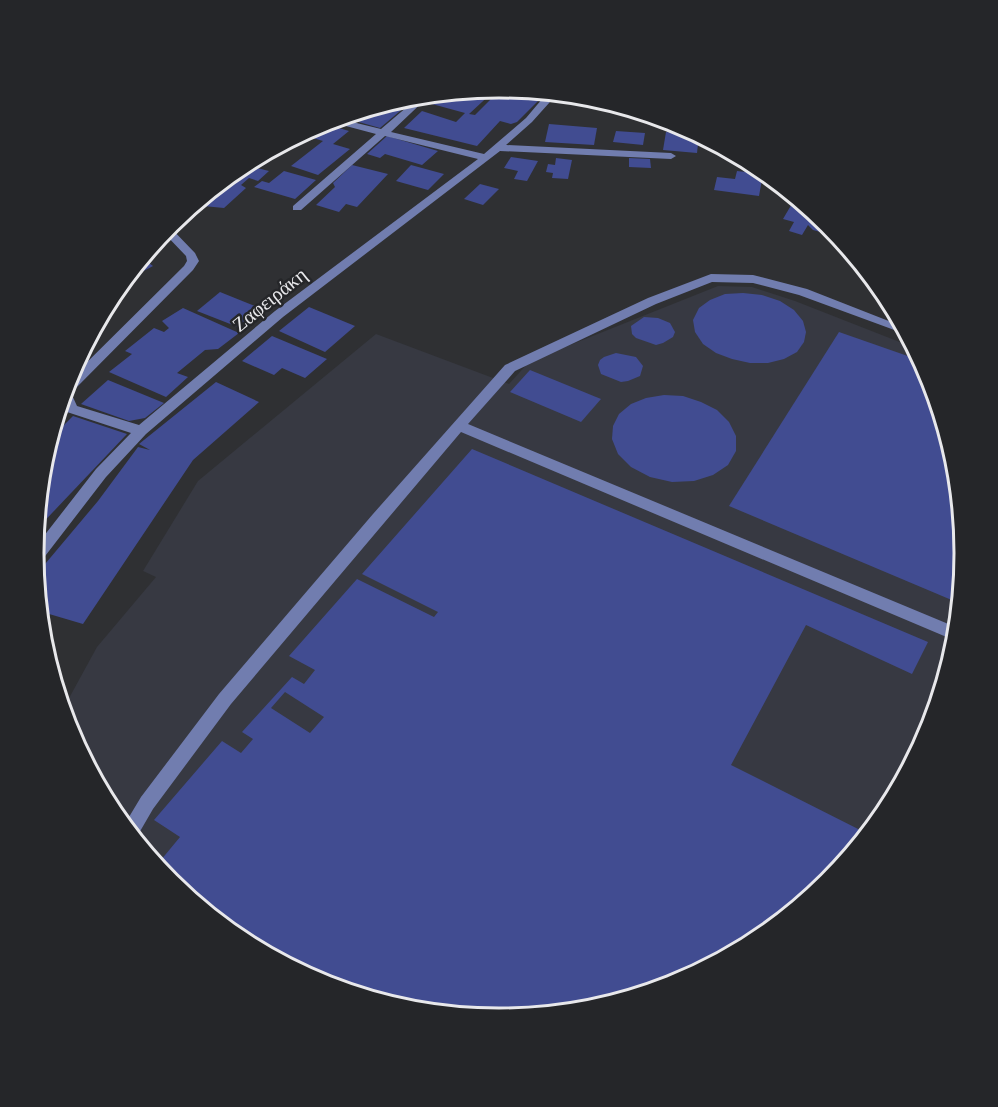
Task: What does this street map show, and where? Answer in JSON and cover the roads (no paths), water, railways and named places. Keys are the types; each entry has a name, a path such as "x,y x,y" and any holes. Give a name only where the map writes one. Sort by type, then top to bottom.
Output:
{"street":[{"name":"Ζαφειράκη","path":"44,547 101,473 141,431 279,314 486,158 546,101"},
{"path":"297,208 412,107"},
{"path":"348,124 486,158"},
{"path":"498,148 671,156"},
{"path":"78,379 189,268 193,261 191,255 173,235"},
{"path":"134,826 147,803 225,699 500,377 518,363 652,301 711,278 753,279 803,292 894,327"},
{"path":"69,406 72,409 141,431"},
{"path":"460,426 948,630"}]}
